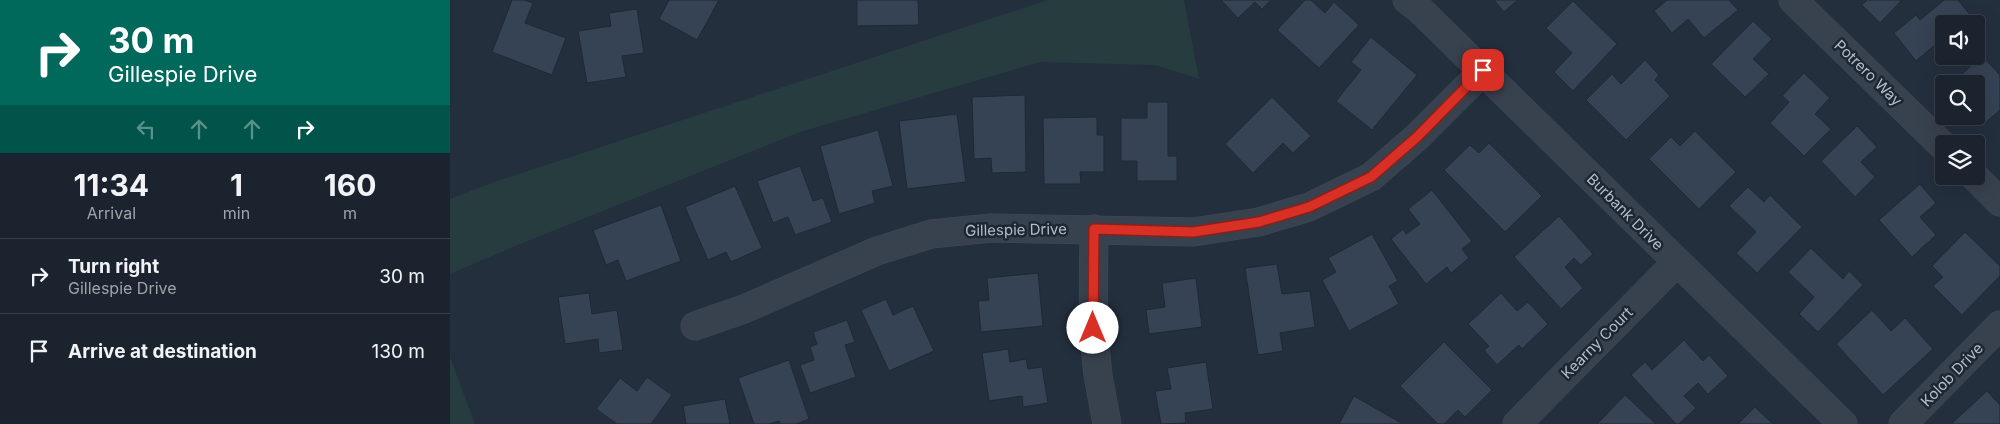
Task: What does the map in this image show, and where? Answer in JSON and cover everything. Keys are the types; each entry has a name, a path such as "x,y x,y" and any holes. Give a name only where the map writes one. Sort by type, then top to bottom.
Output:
{"street":[{"name":"Burbank Drive","path":"1407,0 1419,9 1483,70 1843,424"},
{"name":"Potrero Way","path":"1793,0 1935,138"},
{"name":"Gillespie Drive","path":"694,326 744,309 877,251 930,234 991,228 1193,232 1259,222 1309,207 1371,177 1417,137 1483,70"},
{"path":"1983,185 2000,202"},
{"path":"1094,229 1093,328 1098,375 1107,424"},
{"name":"Kearny Court","path":"1517,424 1677,262"},
{"name":"Kolob Drive","path":"1903,424 2000,326"}],"green space":[{"path":"1048,0 1184,0 1199,79 1155,65 1040,62 800,132 450,274 450,199 497,181"},
{"path":"450,357 475,424 450,424"}],"building":[{"path":"512,0 524,0 533,3 525,23 566,38 552,75 492,52"},
{"path":"669,0 719,0 697,40 659,19"},
{"path":"857,0 918,0 919,25 857,26"},
{"path":"1221,0 1271,0 1262,9 1255,2 1238,18"},
{"path":"1305,0 1311,0 1325,13 1334,2 1359,25 1319,68 1277,30"},
{"path":"1494,0 1518,0 1504,12"},
{"path":"1667,0 1729,0 1738,10 1704,38 1688,19 1672,33 1654,11"},
{"path":"1867,0 1902,0 1880,23 1862,5"},
{"path":"1944,0 1958,0 1970,15 1935,15 1935,45 1916,61 1894,33 1916,15 1920,20"},
{"path":"1573,1 1617,44 1573,91 1554,72 1572,53 1546,28"},
{"path":"637,9 644,53 622,56 626,77 587,83 578,31 611,26 609,13"},
{"path":"1753,21 1772,39 1753,59 1769,74 1745,97 1711,64"},
{"path":"1371,37 1417,75 1372,130 1336,101 1361,70 1351,62"},
{"path":"1985,59 2000,75 2000,110 1985,123 1985,75 1961,75 1972,65 1985,65"},
{"path":"1645,60 1659,75 1655,80 1670,96 1626,140 1586,100 1612,74 1621,84"},
{"path":"1804,73 1830,98 1815,114 1831,129 1804,156 1770,123 1789,102 1782,96"},
{"path":"1025,95 1026,172 992,173 991,158 974,159 972,97"},
{"path":"1272,97 1311,136 1293,153 1283,143 1253,173 1225,144"},
{"path":"1147,102 1168,102 1168,156 1177,156 1177,181 1137,181 1137,161 1121,161 1121,118 1147,118"},
{"path":"957,114 966,182 907,189 899,121"},
{"path":"1097,117 1097,135 1104,135 1104,172 1080,172 1081,184 1044,184 1043,118"},
{"path":"1857,126 1877,147 1861,162 1875,177 1855,197 1821,161"},
{"path":"878,130 893,186 872,191 875,203 839,214 820,146"},
{"path":"1695,131 1736,172 1699,209 1649,159 1671,137 1680,146"},
{"path":"1489,143 1542,196 1505,232 1444,170 1470,145 1479,153"},
{"path":"800,166 813,201 823,198 832,222 795,235 788,217 773,223 757,181"},
{"path":"1920,184 1936,203 1920,217 1936,235 1912,257 1879,220"},
{"path":"735,186 762,248 731,262 726,252 708,260 685,207"},
{"path":"1748,187 1764,202 1770,195 1802,227 1757,273 1736,253 1756,232 1729,206"},
{"path":"1432,190 1472,241 1462,249 1469,258 1451,273 1447,267 1426,284 1391,239 1403,229 1406,234 1420,224 1408,209"},
{"path":"661,205 681,261 626,281 618,260 606,265 593,230"},
{"path":"1559,216 1593,254 1581,265 1574,258 1565,267 1583,288 1561,309 1514,257"},
{"path":"1965,232 2000,266 2000,276 1962,315 1933,286 1943,277 1932,266"},
{"path":"1372,234 1398,281 1389,286 1399,304 1349,331 1322,280 1336,272 1328,258"},
{"path":"1811,248 1843,279 1849,271 1863,285 1818,332 1799,314 1814,297 1788,272"},
{"path":"1277,264 1282,294 1310,291 1315,327 1280,333 1283,351 1258,355 1245,268"},
{"path":"1038,273 1043,326 981,332 978,301 989,300 987,278"},
{"path":"1196,278 1202,327 1149,334 1146,310 1165,307 1162,283"},
{"path":"589,293 592,314 617,310 623,350 599,353 598,339 565,344 558,297"},
{"path":"1501,293 1517,311 1528,302 1548,324 1522,349 1519,345 1497,365 1484,350 1489,346 1468,324"},
{"path":"886,299 893,315 913,306 934,351 889,371 861,310"},
{"path":"1872,310 1891,331 1905,318 1933,349 1883,395 1836,344"},
{"path":"847,320 855,342 845,345 856,377 810,393 800,365 814,360 810,347 817,344 813,332"},
{"path":"1684,340 1703,361 1709,355 1728,376 1708,394 1698,383 1684,396 1696,408 1679,424 1676,424 1631,375 1645,362 1652,370"},
{"path":"1444,342 1492,390 1465,417 1458,410 1444,424 1438,424 1400,386"},
{"path":"1008,349 1010,362 1026,359 1028,369 1042,367 1048,403 1023,407 1022,396 989,401 982,353"},
{"path":"789,360 809,419 796,424 780,424 779,421 769,424 754,424 738,378"},
{"path":"1206,362 1213,409 1185,413 1186,423 1161,424 1155,391 1171,389 1167,368"},
{"path":"647,377 672,395 651,424 617,424 596,409 620,378 637,391"},
{"path":"1987,391 2000,405 2000,424 1951,424"},
{"path":"1625,395 1656,424 1597,424"},
{"path":"1354,396 1403,424 1339,424"},
{"path":"725,399 730,424 686,424 683,406"},
{"path":"1755,407 1773,424 1738,424"}],"route":[{"path":"1093,328 1094,229 1193,232 1259,222 1309,207 1371,177 1417,137 1483,70"}]}
